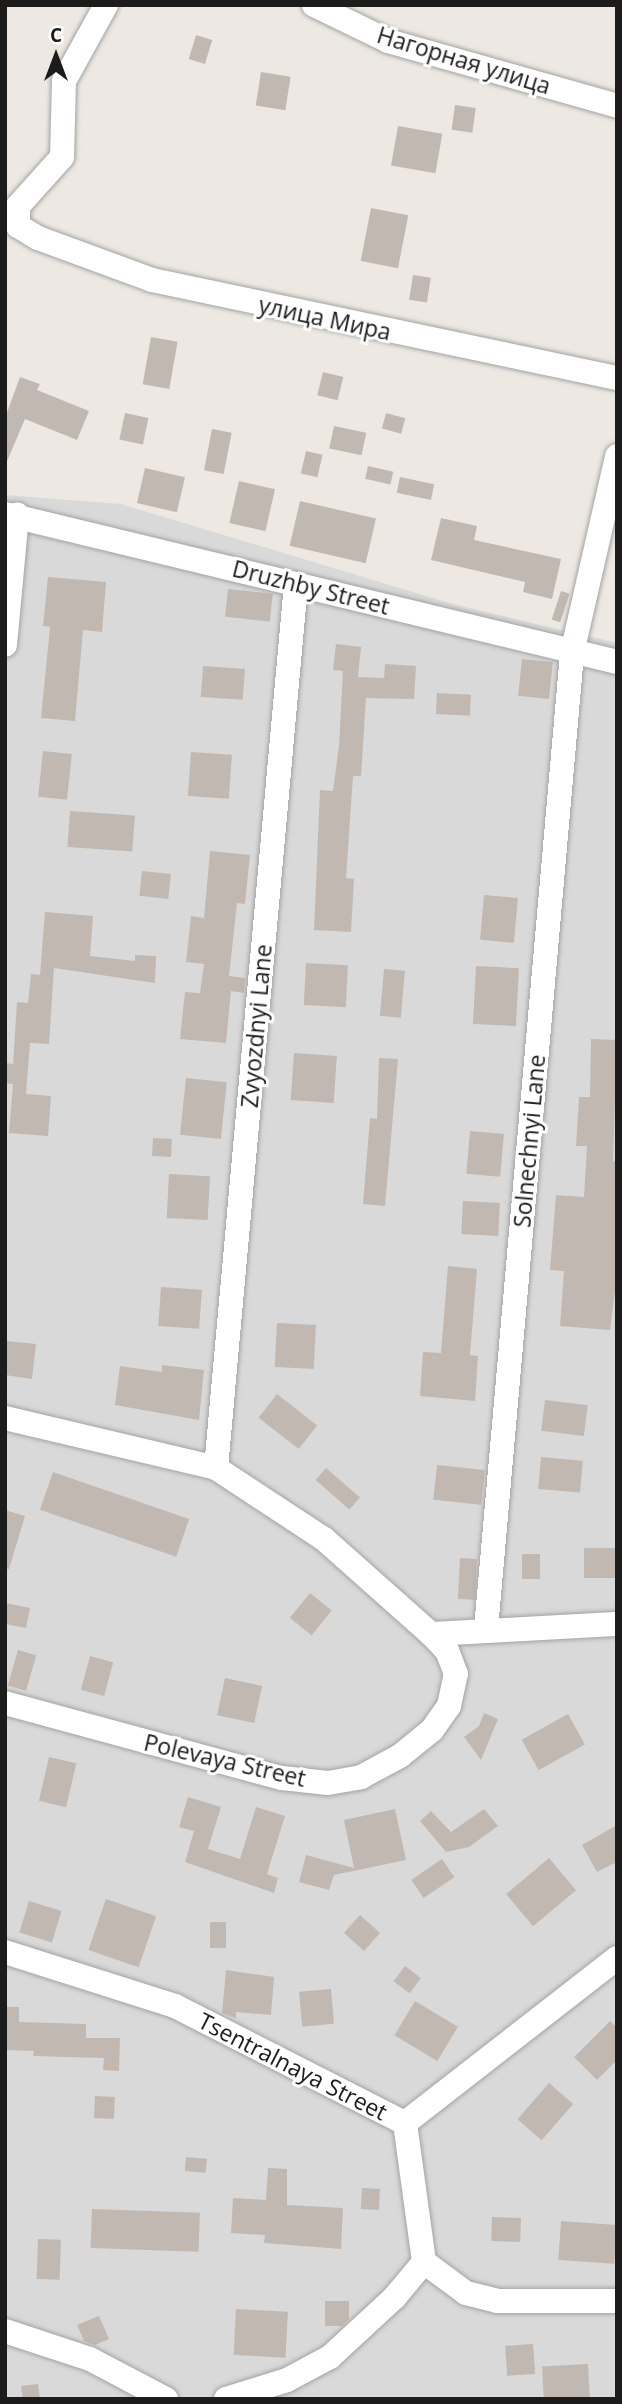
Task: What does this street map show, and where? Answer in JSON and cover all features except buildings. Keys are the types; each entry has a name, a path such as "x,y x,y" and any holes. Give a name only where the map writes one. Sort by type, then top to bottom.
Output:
{"street":[{"name":"улица Мира","path":"106,5 64,81 62,158 18,206 18,226 38,238 152,280 617,378"},
{"name":"Нагорная улица","path":"314,5 388,41 617,106"},
{"name":"Solnechnyi Lane","path":"486,1629 572,653 617,456"},
{"name":"Druzhby Street","path":"11,514 617,662"},
{"path":"5,645 11,514"},
{"name":"Zvyozdnyi Lane","path":"216,1468 296,584"},
{"name":"Polevaya Street","path":"5,1418 216,1468 324,1539 431,1634 447,1651 456,1674 449,1706 432,1730 400,1756 361,1777 328,1783 282,1778 5,1703"},
{"path":"431,1634 617,1624"},
{"name":"Tsentralnaya Street","path":"5,1952 175,2006 405,2123 617,1958"},
{"path":"405,2123 424,2262 466,2292 497,2301 617,2301"},
{"path":"226,2399 287,2379 330,2357 394,2298 424,2262"},
{"path":"5,2331 90,2359 166,2399"}],"shaded area":[{"path":"5,495 121,504 456,605 617,643 617,2399 5,2399"}]}
